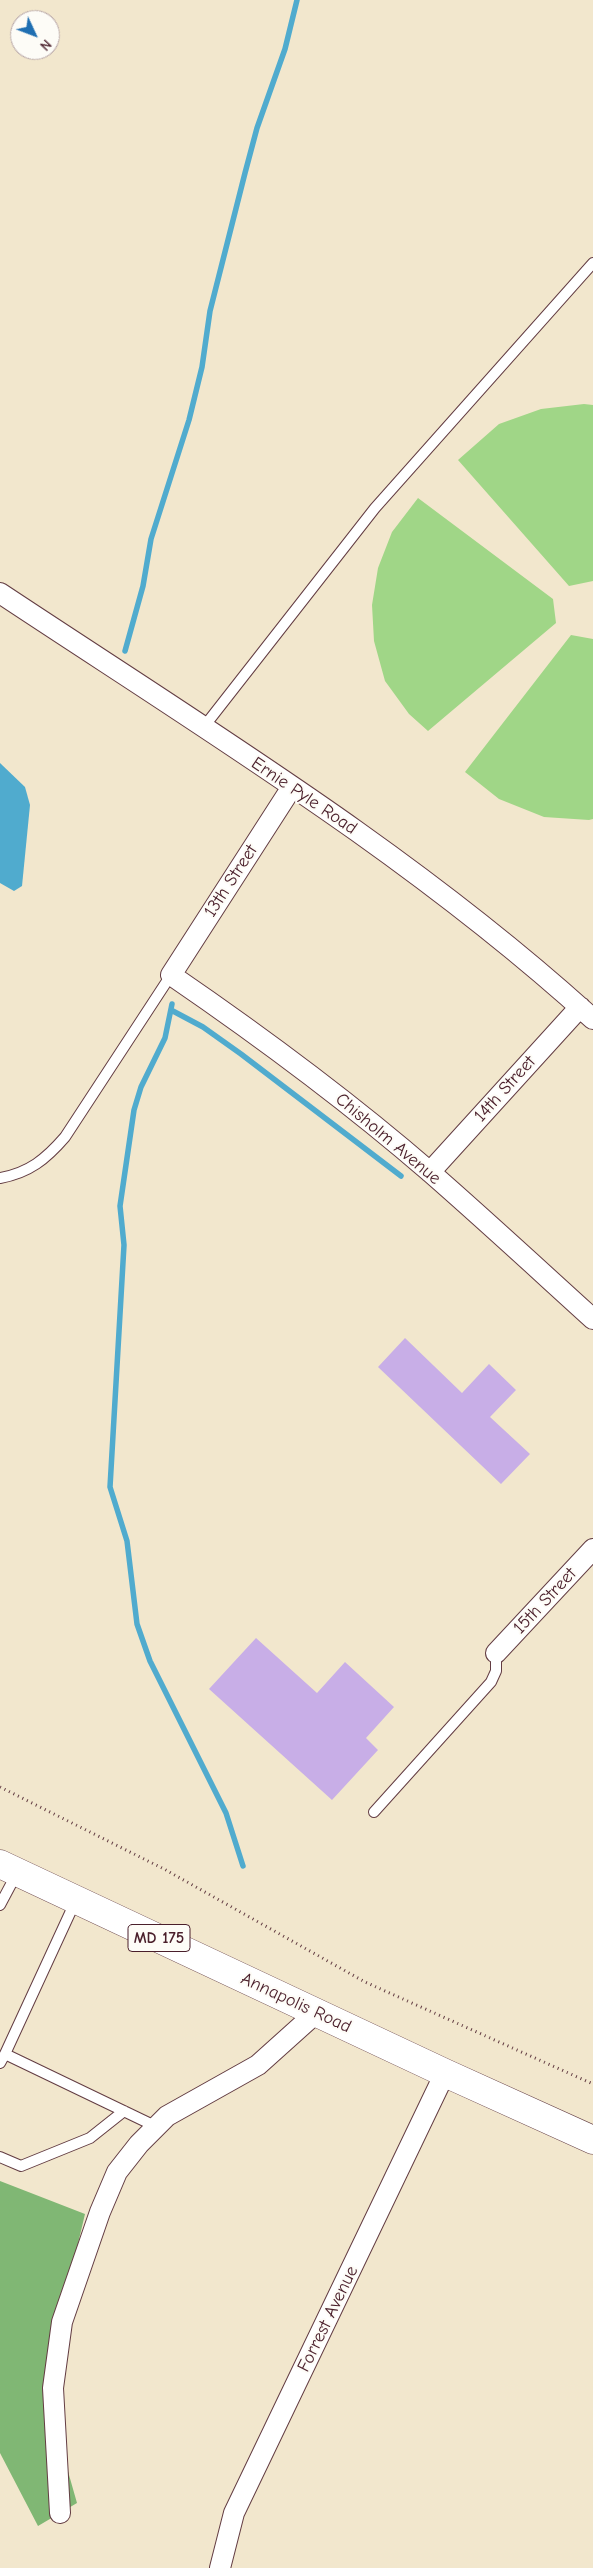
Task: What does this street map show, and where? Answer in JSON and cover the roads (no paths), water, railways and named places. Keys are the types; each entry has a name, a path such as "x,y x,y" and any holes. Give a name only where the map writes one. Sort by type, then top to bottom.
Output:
{"main road":[{"name":"Annapolis Road","path":"9,1868 445,2073 593,2140"}],"street":[{"name":"Ernie Pyle Road","path":"0,593 365,837 439,892 586,1013"},
{"name":"13th Street","path":"171,976 292,787"},
{"name":"Chisholm Avenue","path":"171,976 259,1036 430,1172 593,1319"},
{"name":"14th Street","path":"430,1172 586,1013"},
{"name":"15th Street","path":"496,1653 593,1549"},
{"path":"60,2513 53,2388 62,2322 100,2212 117,2172 139,2144 167,2116 258,2065 317,2012"},
{"name":"Forrest Avenue","path":"220,2568 234,2513 445,2073"}],"lane":[{"path":"203,728 376,508 593,262"},
{"path":"0,1178 17,1175 33,1168 48,1157 65,1137 171,976"},
{"path":"374,1812 492,1682 496,1671 496,1653"},
{"path":"0,1905 9,1868"},
{"path":"76,1899 2,2058 157,2126"},
{"path":"0,2157 22,2166 90,2138 124,2111"}],"water":[{"path":"0,763 25,787 30,805 22,886 14,891 0,883"}],"waterway":[{"path":"125,651 143,586 151,539 189,420 202,367 210,311 245,173 257,128 285,49 297,0"},
{"path":"172,1004 165,1038 141,1087 134,1110 120,1206 124,1245 110,1487 127,1541 137,1624 150,1661 226,1813 243,1866"},
{"path":"171,1010 203,1027 241,1054 401,1176"}]}
